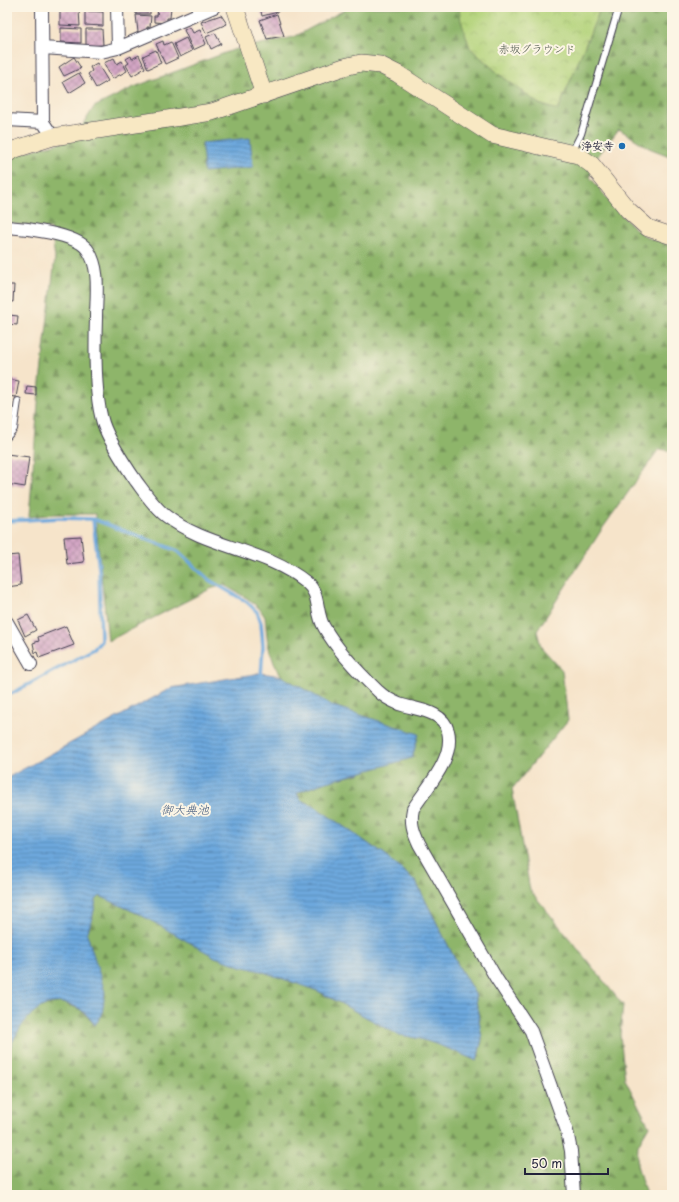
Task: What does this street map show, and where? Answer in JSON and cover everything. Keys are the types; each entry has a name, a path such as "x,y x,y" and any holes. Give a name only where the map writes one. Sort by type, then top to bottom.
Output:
{"street":[{"path":"42,7 43,122 53,137"},
{"path":"117,7 118,48"},
{"path":"43,48 101,52 118,48 188,12 214,7"},
{"path":"235,7 264,95"},
{"path":"7,154 13,150 53,137 212,112 344,67 361,63 380,65 398,74 492,135 572,153 592,165 628,210 648,228 672,236"},
{"path":"7,120 43,122"},
{"path":"7,227 60,236 74,240 86,247 92,258 96,272 95,354 100,412 103,425 128,469 150,499 165,516 185,529 260,556 286,568 308,583 316,593 323,626 342,652 370,682 388,698 398,704 434,714 441,718 448,729 449,740 446,759 413,809 411,818 412,829 419,844 496,978 531,1031 567,1131 571,1151 574,1195"},
{"path":"7,622 31,664"}],"lane":[{"path":"572,153 581,134 619,7"},
{"path":"7,437 14,429 18,401"}],"green space":[{"path":"350,7 460,7 470,48 499,74 539,104 558,110 601,7 672,7 672,157 649,148 619,129 597,157 590,177 618,211 643,235 658,241 672,242 672,451 659,449 602,529 537,631 541,647 562,670 568,720 512,789 530,890 623,1005 620,1035 625,1079 649,1126 638,1145 637,1165 646,1195 7,1195 7,1054 20,1027 34,1010 48,1004 62,1002 81,1010 95,1025 91,950 87,934 96,900 100,896 141,915 241,966 261,971 318,991 399,1035 429,1042 477,1061 482,1039 475,994 459,967 416,882 386,856 314,806 301,800 297,794 318,784 359,774 387,724 333,706 281,676 274,663 268,645 265,617 259,608 247,598 224,585 210,589 108,641 95,514 54,514 29,517 39,391 55,258 51,229 7,223 7,161 13,155 74,139 94,107 134,87 233,50 294,37"},
{"name":"赤坂グラウンド","path":"601,7 558,110 539,104 499,74 470,48 461,21 459,8"}],"water":[{"path":"250,138 253,167 204,172 202,143"},
{"name":"御大典池","path":"261,673 281,676 333,706 419,734 412,758 323,783 301,791 297,794 301,800 314,806 386,856 416,882 459,967 475,994 482,1039 477,1061 429,1042 399,1035 318,991 215,957 141,915 100,896 96,900 87,934 105,992 102,1015 95,1025 80,1009 66,1004 54,1003 44,1006 34,1012 26,1021 12,1042 7,1054 7,778 171,688"}],"building":[{"path":"136,7 150,7 150,14 136,14"},
{"path":"158,7 171,7 170,18 167,18 167,23 154,22 154,16 157,16"},
{"path":"260,7 277,7 278,12 262,16"},
{"path":"60,10 79,10 80,26 60,25"},
{"path":"85,11 103,12 103,26 85,25"},
{"path":"277,14 284,36 267,39 260,20"},
{"path":"136,15 151,16 150,27 147,27 147,33 138,32"},
{"path":"221,15 227,24 206,33 201,22"},
{"path":"190,27 193,33 200,30 206,44 193,50 184,30"},
{"path":"61,28 81,29 81,43 61,42"},
{"path":"86,29 102,29 103,45 86,46"},
{"path":"215,33 221,44 211,49 206,37"},
{"path":"186,38 192,51 180,57 174,44"},
{"path":"163,41 164,45 171,42 178,58 165,64 156,44"},
{"path":"156,50 161,63 148,69 143,56"},
{"path":"139,55 145,68 132,76 126,65 129,63 126,59 131,56 132,59"},
{"path":"74,57 81,68 64,76 59,67"},
{"path":"114,58 117,64 122,61 127,71 112,79 104,63"},
{"path":"97,63 108,81 96,88 88,74 92,71 90,67"},
{"path":"79,73 85,83 69,93 63,82"},
{"path":"7,285 14,285 13,302 7,301"},
{"path":"9,315 18,316 17,325 8,324"},
{"path":"7,379 19,381 16,397 7,396"},
{"path":"27,386 36,387 36,395 26,394"},
{"path":"7,454 29,457 25,487 7,484"},
{"path":"81,536 84,562 67,564 64,537"},
{"path":"18,555 21,585 7,587 7,556"},
{"path":"28,615 36,630 25,636 18,620"},
{"path":"66,626 74,645 39,658 37,652 35,653 33,643 39,641 38,637"}],"waterway":[{"path":"7,521 60,518 93,519 178,551 209,580 247,602 257,612 261,623 263,646 261,677"},
{"path":"7,696 94,649 101,641 99,570 93,519"}],"place":[{"name":"浄安寺","path":"622,146"}]}
